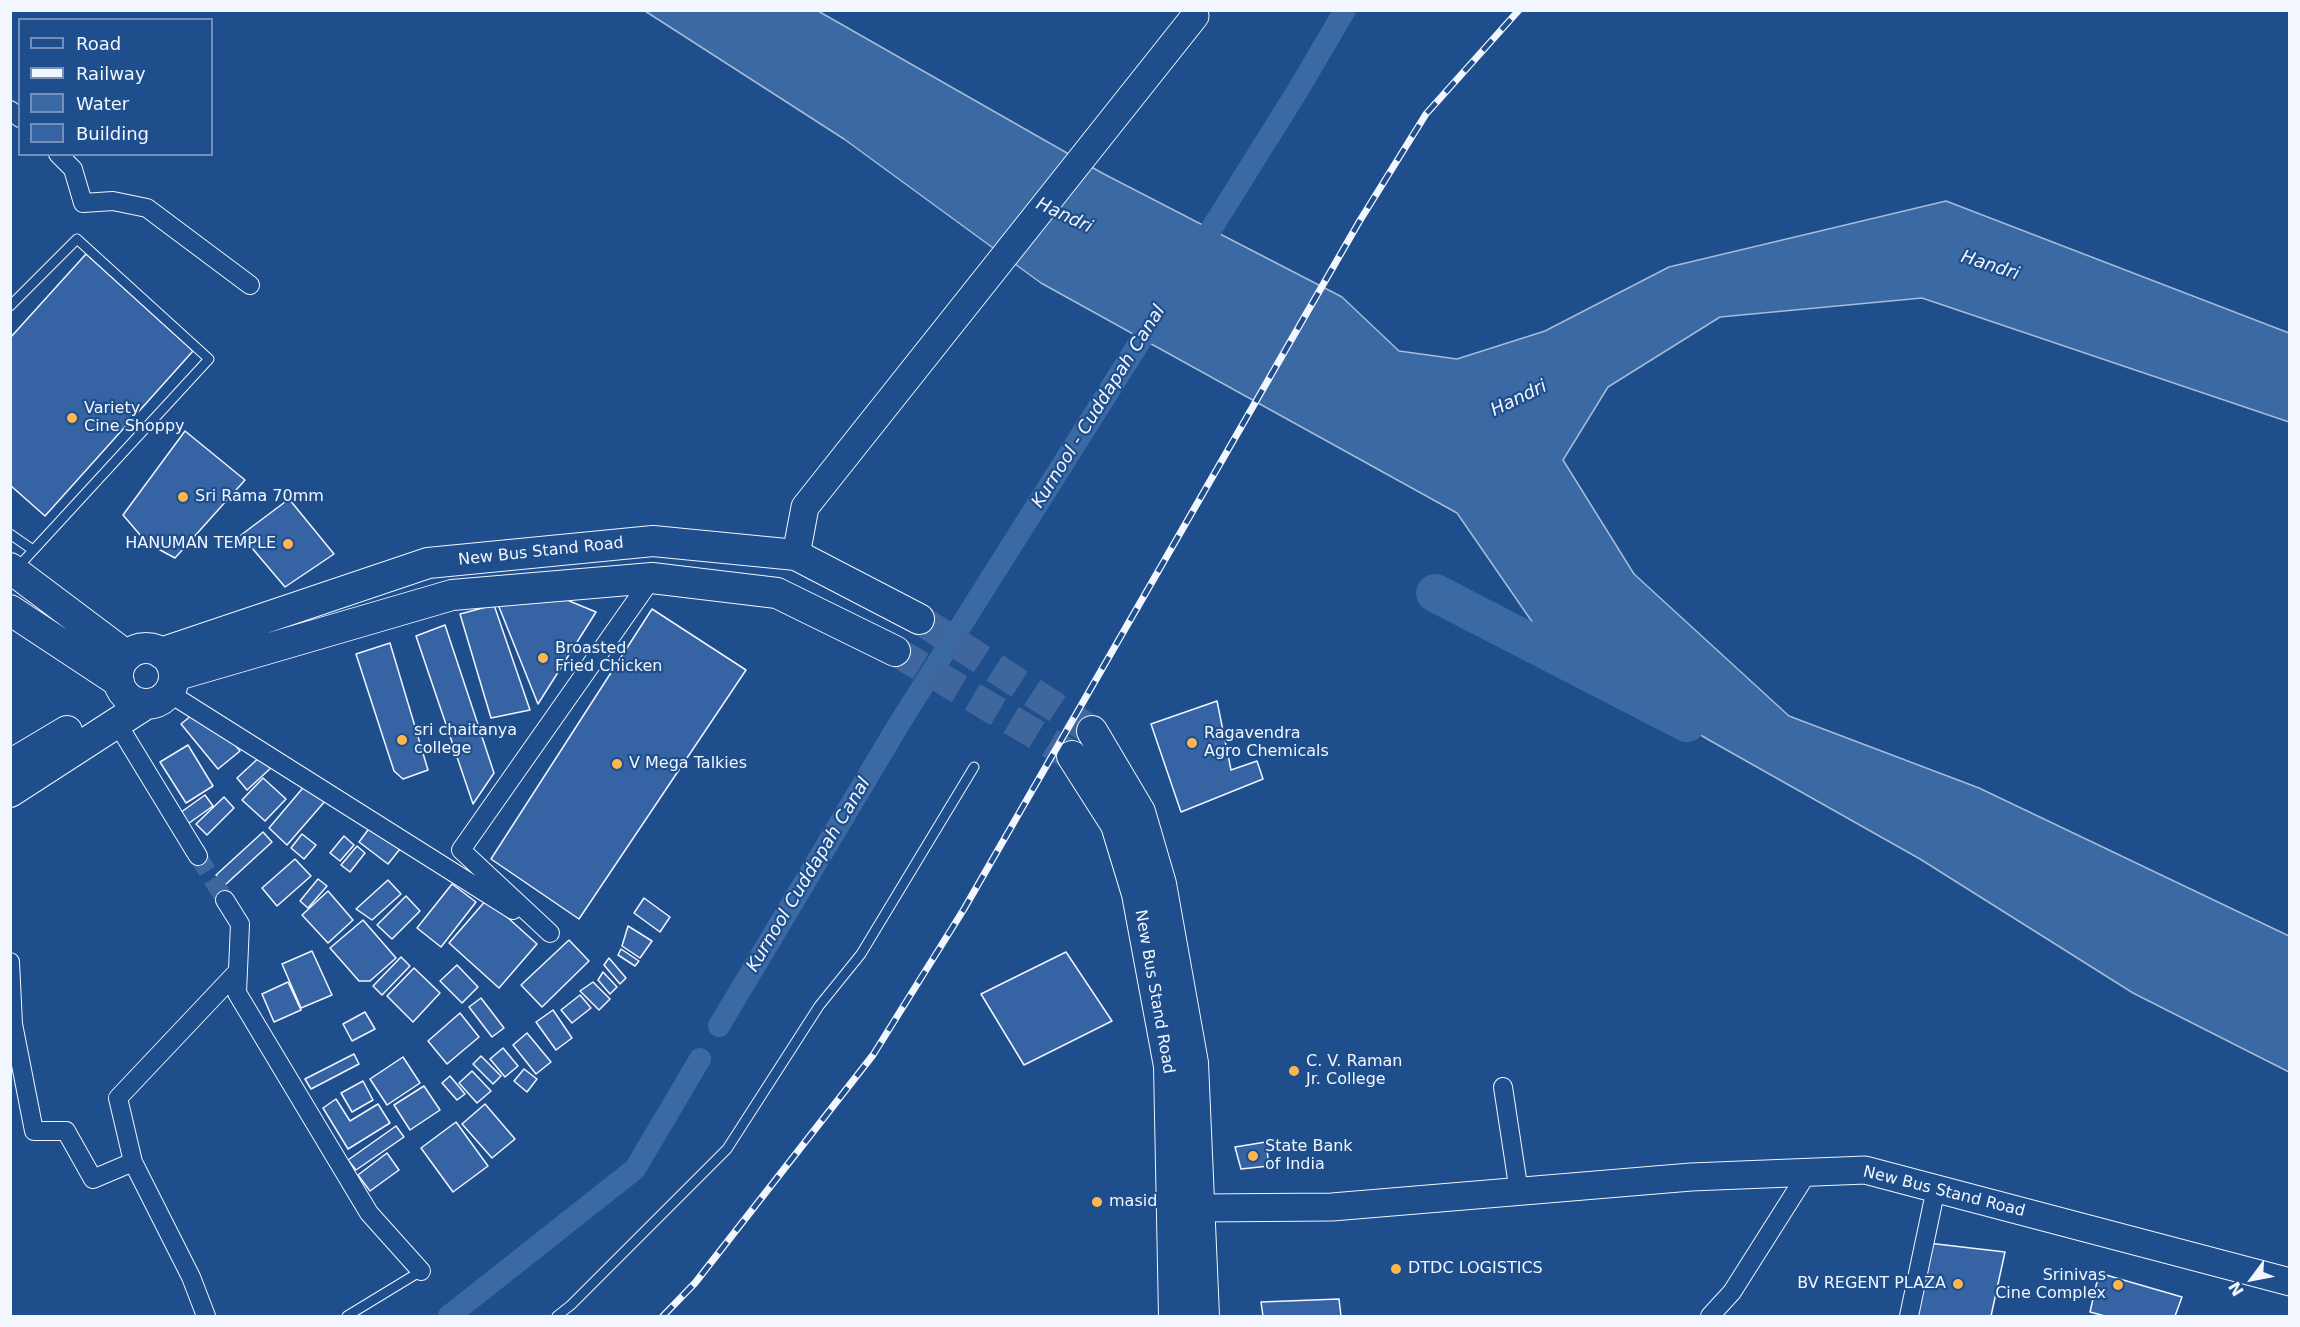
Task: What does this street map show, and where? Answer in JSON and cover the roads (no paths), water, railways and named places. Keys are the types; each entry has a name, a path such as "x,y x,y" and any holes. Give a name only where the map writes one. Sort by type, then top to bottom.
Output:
{"main road":[{"path":"796,555 805,507 1156,65 1194,12"},
{"name":"New Bus Stand Road","path":"10,765 146,680 428,563 653,541 796,555 919,619"},
{"path":"19,563 146,680"},
{"name":"New Bus Stand Road","path":"10,792 117,723 146,680 452,595 652,578 777,593 895,651"},
{"path":"10,610 146,680"},
{"name":"New Bus Stand Road","path":"1092,731 1140,812 1161,884 1193,1063 1186,1206 1174,1317"},
{"name":"New Bus Stand Road","path":"1072,756 1116,825 1137,894 1169,1066 1186,1206 1204,1317"},
{"name":"New Bus Stand Road","path":"1186,1206 1332,1207 1691,1177 1865,1170 2289,1282"}],"street":[{"path":"59,156 73,169 83,203 114,201 147,208 250,285"},
{"path":"146,680 550,933 461,850 652,578"},
{"path":"117,723 198,856"},
{"path":"225,900 240,924 237,993 369,1213 421,1271"},
{"path":"10,962 13,1024 34,1131 66,1131 93,1179 133,1162"},
{"path":"206,1317 191,1277 133,1162 118,1098 239,963"},
{"path":"1503,1087 1519,1192"},
{"path":"1710,1317 1732,1292 1808,1172"},
{"path":"1909,1317 1936,1188"}],"lane":[{"path":"10,306 77,239 209,358 19,563 10,534"},
{"path":"557,1317 727,1149 819,1006 861,954 974,767"},
{"path":"347,1317 421,1271"}],"water":[{"name":"Handri","path":"645,11 818,11 1102,173 1342,297 1399,351 1457,359 1545,331 1669,267 1946,201 2289,333 2289,422 1922,298 1720,317 1608,387 1563,460 1634,574 1789,716 1979,788 2289,936 2289,1072 2133,993 1920,859 1709,740 1546,642 1457,513 1041,283 844,139"}],"waterway":[{"name":"Kurnool - Cuddapah Canal","path":"1195,255 1345,10"},
{"name":"Kurnool - Cuddapah Canal","path":"719,1026 899,724 1158,313"},
{"path":"1435,593 1687,723"},
{"name":"Kurnool Cuddapah Canal","path":"449,1316 635,1169 700,1059"}],"tunnel":[{"path":"919,619 1092,731"},
{"path":"895,651 1072,756"},
{"path":"198,856 225,900"}],"railway":[{"path":"663,1316 695,1283 873,1055 964,909 1359,222 1426,114 1519,10"}],"place":[{"name":"Variety Cine Shoppy","path":"72,418"},
{"name":"Sri Rama 70mm","path":"183,497"},
{"name":"HANUMAN TEMPLE","path":"288,544"},
{"name":"Broasted Fried Chicken","path":"543,658"},
{"name":"sri chaitanya college","path":"402,740"},
{"name":"Ragavendra Agro Chemicals","path":"1192,743"},
{"name":"V Mega Talkies","path":"617,764"},
{"name":"C. V. Raman Jr. College","path":"1294,1071"},
{"name":"State Bank of India","path":"1253,1156"},
{"name":"masid","path":"1097,1202"},
{"name":"DTDC LOGISTICS","path":"1396,1269"},
{"name":"BV REGENT PLAZA","path":"1958,1284"},
{"name":"Srinivas Cine Complex","path":"2118,1285"}]}
